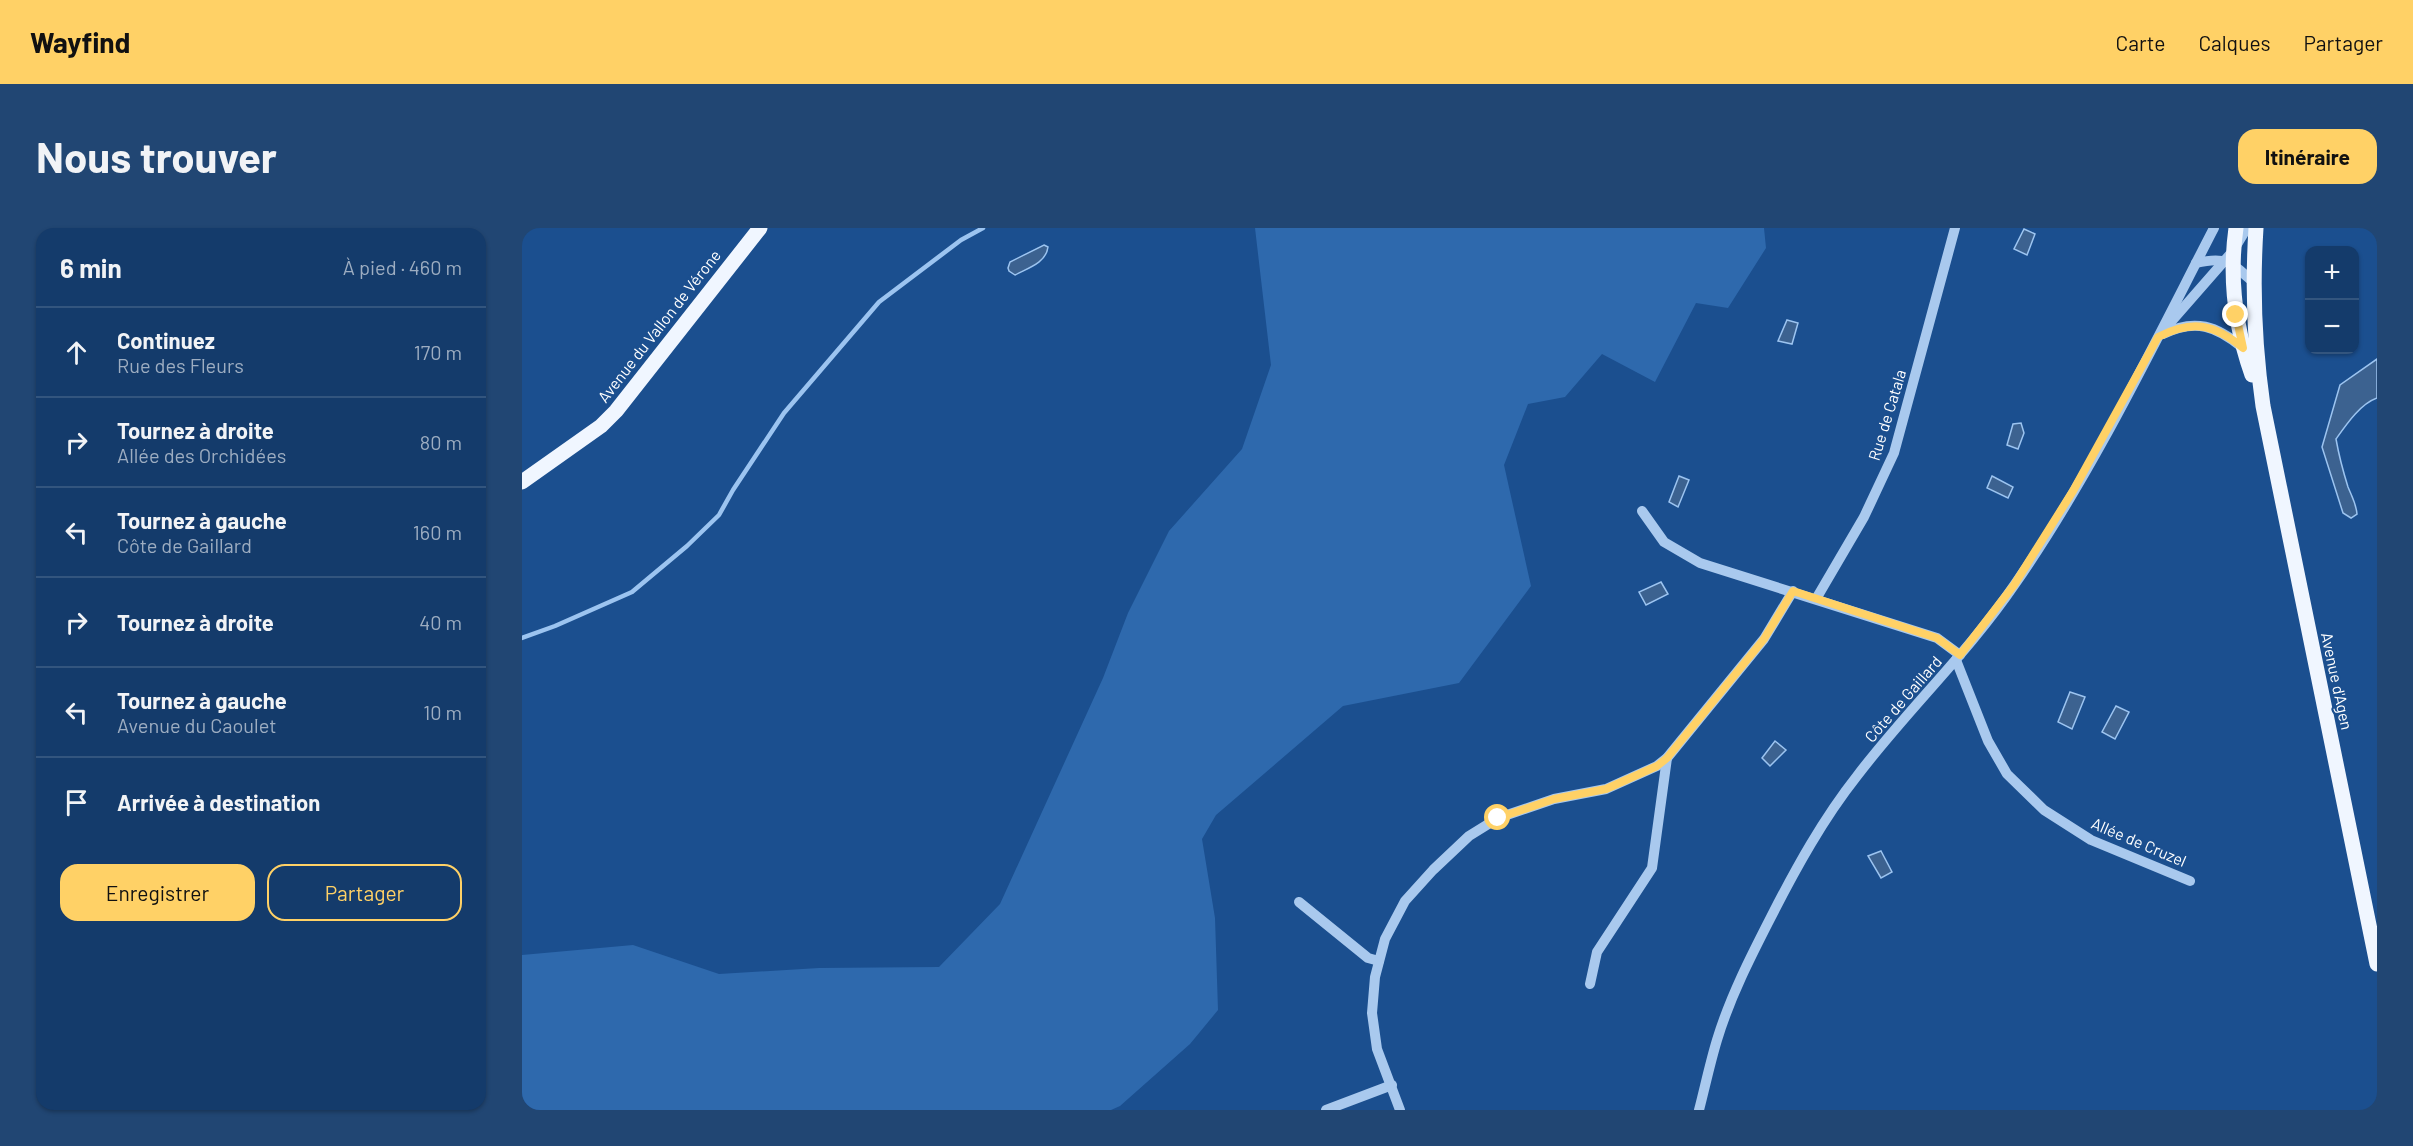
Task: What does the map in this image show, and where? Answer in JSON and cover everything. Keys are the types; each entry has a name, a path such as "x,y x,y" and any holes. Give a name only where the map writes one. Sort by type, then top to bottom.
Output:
{"main road":[{"name":"Avenue du Vallon de Vérone","path":"522,482 601,426 616,411 760,228"},
{"path":"2236,228 2230,258 2233,294 2243,348 2263,406"},
{"path":"2256,228 2253,282 2255,350 2263,406"},
{"name":"Avenue d'Agen","path":"2263,406 2377,964"}],"street":[{"name":"Rue de Catala","path":"1816,598 1864,517 1894,453 1955,228"},
{"name":"Côte de Gaillard","path":"1699,1110 1717,1039 1753,953 1799,863 1856,777 1958,658 2014,585 2068,501 2158,337 2214,228"},
{"path":"2158,337 2230,258 2247,228"},
{"path":"2196,263 2230,258 2253,282"},
{"path":"2158,337 2177,327 2210,327 2230,336 2243,348"},
{"path":"1642,511 1664,542 1700,563 1937,638 1958,658"},
{"path":"1400,1110 1377,1049 1372,1013 1375,977 1385,939 1405,901 1469,836 1498,818 1554,799 1606,789 1657,766 1667,758 1764,639 1793,591"},
{"name":"Allée de Cruzel","path":"1958,658 1988,741 2007,774 2044,810 2091,840 2190,880"},
{"path":"1590,984 1598,952 1652,868 1667,758"},
{"path":"1299,902 1368,958 1379,961"},
{"path":"1326,1110 1392,1085"}],"shaded area":[{"path":"1255,228 1764,228 1766,248 1728,308 1696,303 1655,382 1602,354 1565,397 1528,404 1504,465 1531,586 1459,683 1343,706 1216,815 1202,839 1215,918 1218,1010 1190,1044 1120,1106 1111,1110 522,1110 522,955 633,945 719,974 819,968 939,967 1000,904 1103,678 1128,613 1169,531 1242,449 1271,365"},
{"path":"2024,229 2035,234 2027,255 2014,249"},
{"path":"1044,245 1048,247 1047,253 1036,264 1015,275 1009,271 1010,262"},
{"path":"1787,320 1798,323 1792,344 1778,341"},
{"path":"2377,359 2377,398 2359,410 2336,439 2344,475 2355,503 2357,514 2351,518 2343,513 2322,447 2340,385"},
{"path":"2021,423 2024,433 2018,449 2007,445 2013,424"},
{"path":"1679,476 1689,480 1678,507 1669,502"},
{"path":"1992,476 2013,487 2008,498 1987,488"},
{"path":"1661,582 1668,594 1646,605 1639,592"},
{"path":"2070,692 2085,697 2072,729 2058,722"},
{"path":"2116,706 2129,712 2115,739 2102,732"},
{"path":"1775,741 1786,750 1770,766 1762,758"},
{"path":"1881,851 1892,872 1881,878 1868,856"}],"waterway":[{"path":"522,638 632,592 687,546 719,515 784,413 879,302 961,240 983,228"}],"route":[{"path":"1498,818 1554,799 1606,789 1657,766 1667,758 1764,639 1793,591 1937,638 1960,655 2014,585 2073,491 2158,337 2177,327 2210,327 2230,336 2243,348 2236,315"}]}
